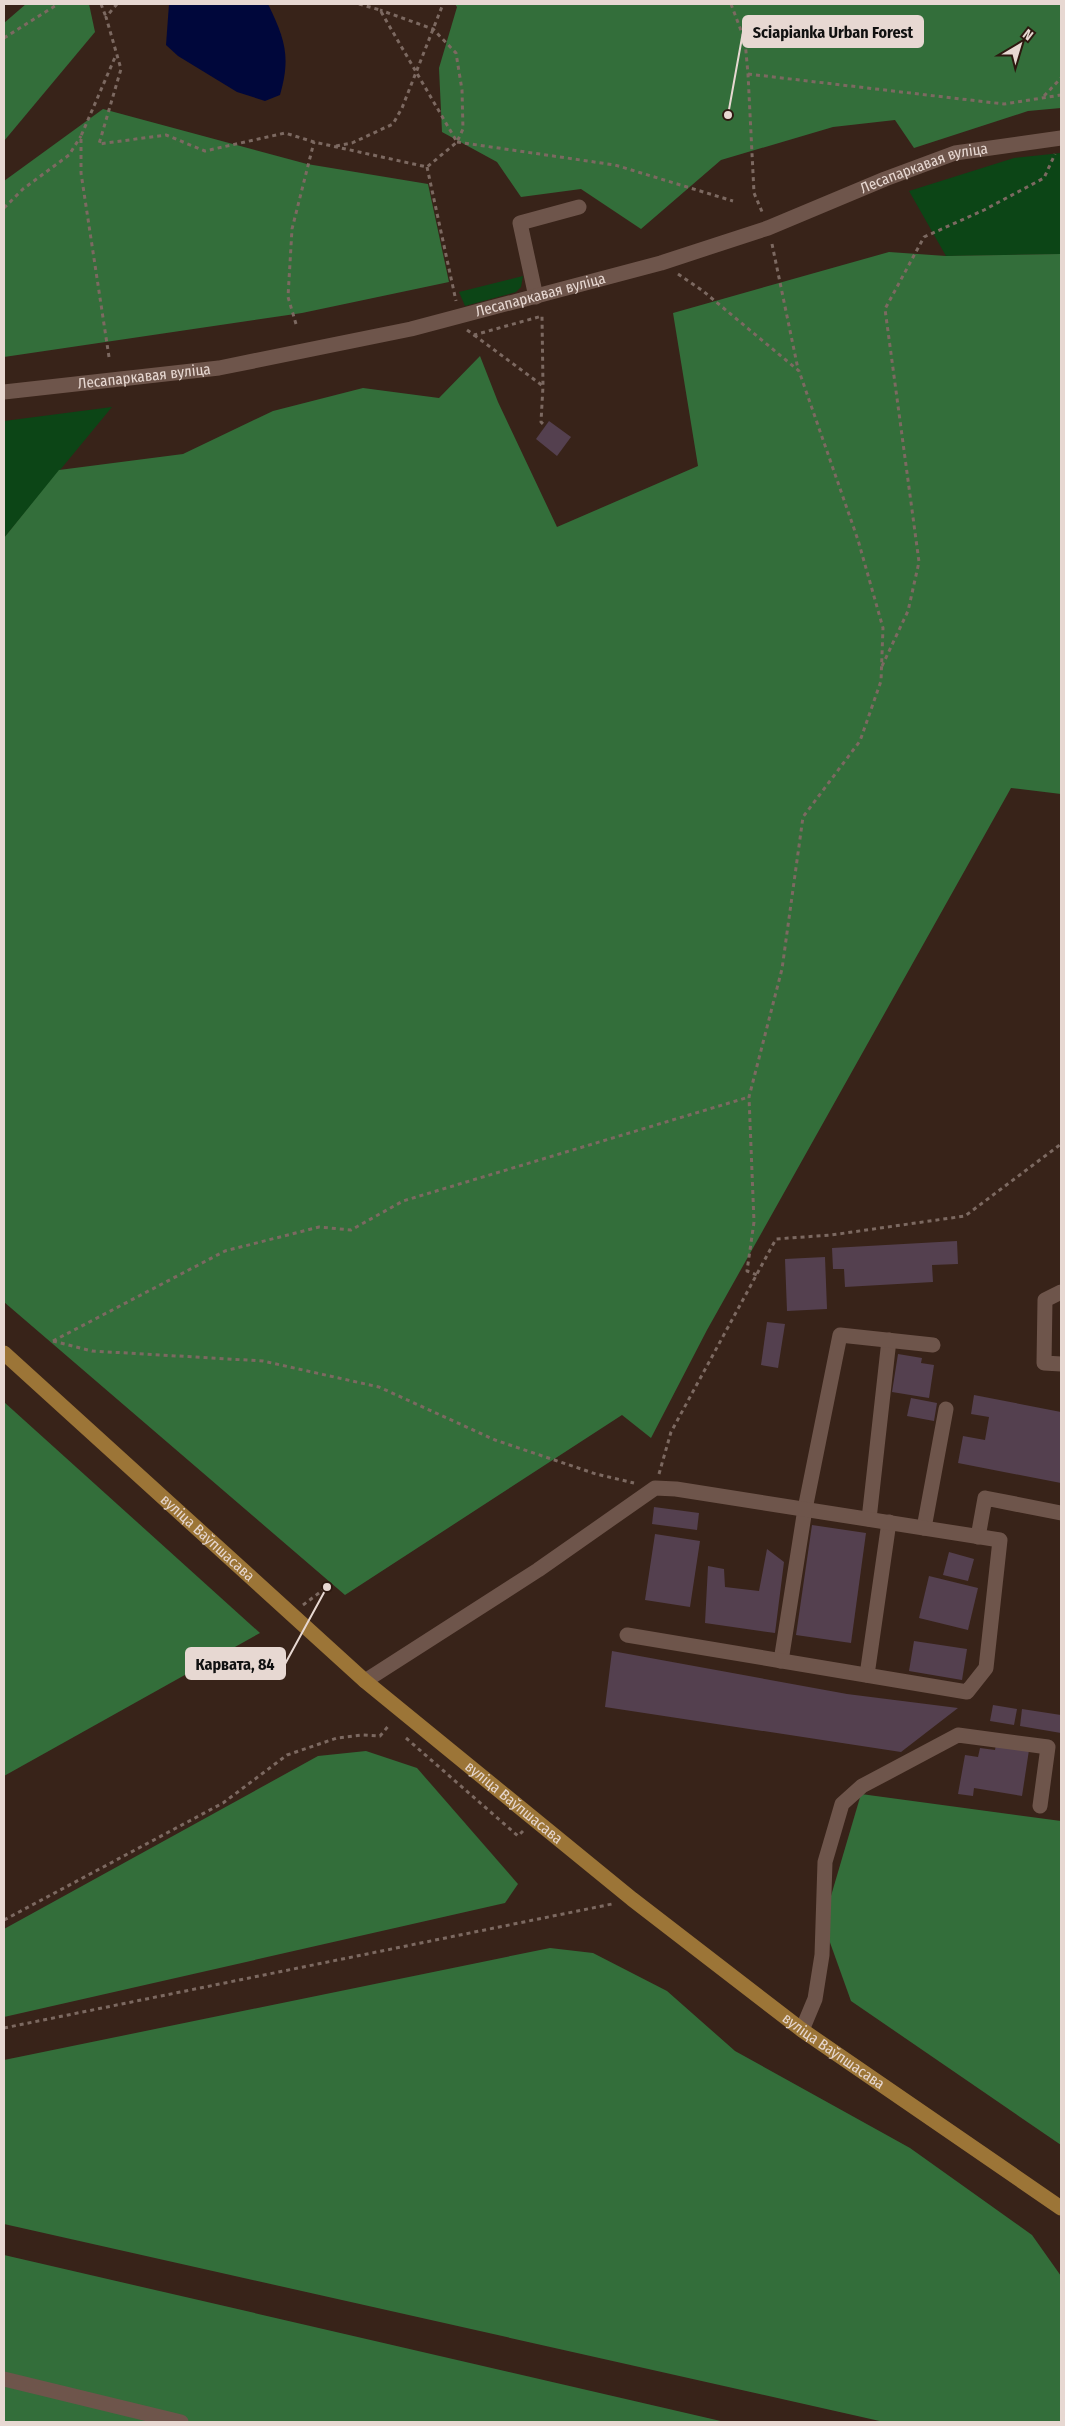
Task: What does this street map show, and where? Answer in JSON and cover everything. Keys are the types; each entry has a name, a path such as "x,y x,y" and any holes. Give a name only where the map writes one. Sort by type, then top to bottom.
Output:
{"main road":[{"name":"вуліца Ваўпшасава","path":"4,1353 290,1615 365,1681 632,1899 802,2030 1061,2208"}],"street":[{"name":"Лесапаркавая вуліца","path":"4,392 219,368 411,329 661,263 768,228 885,179 955,153 1059,145"},
{"path":"536,297 520,223 579,207"},
{"path":"1061,1292 1045,1300 1044,1363 1061,1364"},
{"path":"781,1661 805,1509 840,1335 933,1345"},
{"path":"869,1519 889,1340"},
{"path":"924,1528 946,1409"},
{"path":"365,1681 538,1570 655,1488 676,1489 1000,1540 986,1668 966,1692 627,1635"},
{"path":"978,1536 984,1498 1061,1513"},
{"path":"867,1675 889,1522"},
{"path":"802,2030 815,1999 822,1955 825,1862 842,1804 862,1786 958,1735 1048,1747 1040,1806"},
{"path":"4,2379 181,2422"}],"path":[{"path":"4,38 58,4"},
{"path":"101,4 121,69 99,144 166,135 205,151 286,133 314,142 427,167"},
{"path":"107,23 106,17 117,4"},
{"path":"359,4 433,29 456,53 462,90 463,129 458,142 427,167"},
{"path":"335,146 352,143 392,124 402,108 444,4"},
{"path":"732,4 745,41 754,193 768,228 799,371 858,540 883,628 881,681 860,741 803,817 782,969 749,1097 754,1222 748,1271 757,1275"},
{"path":"380,10 458,142"},
{"path":"4,208 23,189 69,155 81,136 116,54"},
{"path":"748,74 1004,104 1044,96 1061,95"},
{"path":"1044,96 1061,78"},
{"path":"81,136 81,173 109,357"},
{"path":"296,324 288,297 292,229 314,142"},
{"path":"458,142 615,165 733,201"},
{"path":"881,667 908,612 920,562 885,309 924,237 984,210 1044,178 1059,145"},
{"path":"427,167 458,307"},
{"path":"661,263 703,291 799,371"},
{"path":"474,335 542,316 543,386 540,422 545,426"},
{"path":"463,326 543,386"},
{"path":"749,1097 403,1202 351,1230 319,1227 225,1251 53,1341 92,1351 263,1361 379,1386 495,1440 596,1474 655,1488 671,1432 776,1238 831,1235 965,1216 1061,1144"},
{"path":"290,1615 326,1587"},
{"path":"4,1920 223,1803 287,1755 337,1738 362,1735 380,1736 389,1723 396,1729"},
{"path":"403,1736 518,1836"},
{"path":"4,2028 632,1899"}],"green space":[{"path":"26,4 89,4 95,32 4,141 4,23"},
{"path":"455,4 1061,4 1061,108 1028,111 914,148 895,120 833,127 721,160 641,229 581,189 521,197 497,162 442,132 439,68 457,7"},
{"path":"103,109 307,164 428,184 449,282 302,313 4,357 4,181"},
{"path":"1061,153 1061,254 946,256 909,191 1014,158"},
{"path":"889,252 946,256 1061,254 1061,794 1011,788 707,1330 651,1438 622,1415 345,1595 4,1302 4,538 59,470 183,454 273,411 363,388 439,398 480,356 498,402 557,527 698,466 673,313"},
{"path":"523,276 521,287 516,292 465,306 459,292"},
{"path":"112,407 4,538 4,421"},
{"path":"4,1402 260,1633 4,1776"},
{"path":"366,1751 417,1768 518,1884 505,1903 4,2017 4,1929 318,1756"},
{"path":"861,1794 1061,1821 1061,2145 851,2001 823,1923"},
{"path":"550,1948 593,1953 667,1991 735,2051 910,2148 1032,2235 1061,2276 1061,2422 884,2422 4,2224 4,2060"},
{"path":"4,2255 725,2422 4,2422"}],"shaded area":[{"path":"169,4 268,4 279,28 286,59 280,95 265,101 237,92 178,56 166,45"}],"building":[{"path":"549,421 571,437 557,456 536,439"},
{"path":"957,1241 958,1264 932,1265 933,1282 845,1287 844,1269 833,1269 832,1248"},
{"path":"825,1257 827,1309 787,1311 785,1259"},
{"path":"767,1322 785,1324 778,1368 761,1365"},
{"path":"898,1354 922,1358 921,1363 934,1365 929,1398 892,1392"},
{"path":"974,1395 1061,1412 1061,1483 958,1463 963,1436 985,1440 989,1417 971,1414"},
{"path":"911,1398 937,1403 934,1421 907,1416"},
{"path":"654,1507 699,1513 697,1530 652,1524"},
{"path":"812,1525 866,1533 851,1643 796,1635"},
{"path":"655,1534 700,1541 690,1607 645,1600"},
{"path":"767,1549 784,1562 775,1633 705,1623 708,1566 724,1569 725,1587 759,1591"},
{"path":"949,1552 974,1559 968,1581 943,1575"},
{"path":"929,1576 978,1588 968,1630 919,1618"},
{"path":"914,1641 967,1649 962,1680 909,1671"},
{"path":"612,1651 847,1694 958,1708 901,1752 605,1707"},
{"path":"993,1705 1017,1709 1014,1725 990,1721"},
{"path":"1022,1709 1061,1715 1061,1733 1020,1726"},
{"path":"996,1744 1029,1750 1022,1796 974,1788 973,1796 958,1794 965,1755 978,1757 980,1748 995,1750"}],"place":[{"name":"Sciapianka Urban Forest","path":"728,115"},
{"name":"Карвата, 84","path":"327,1587"}]}
